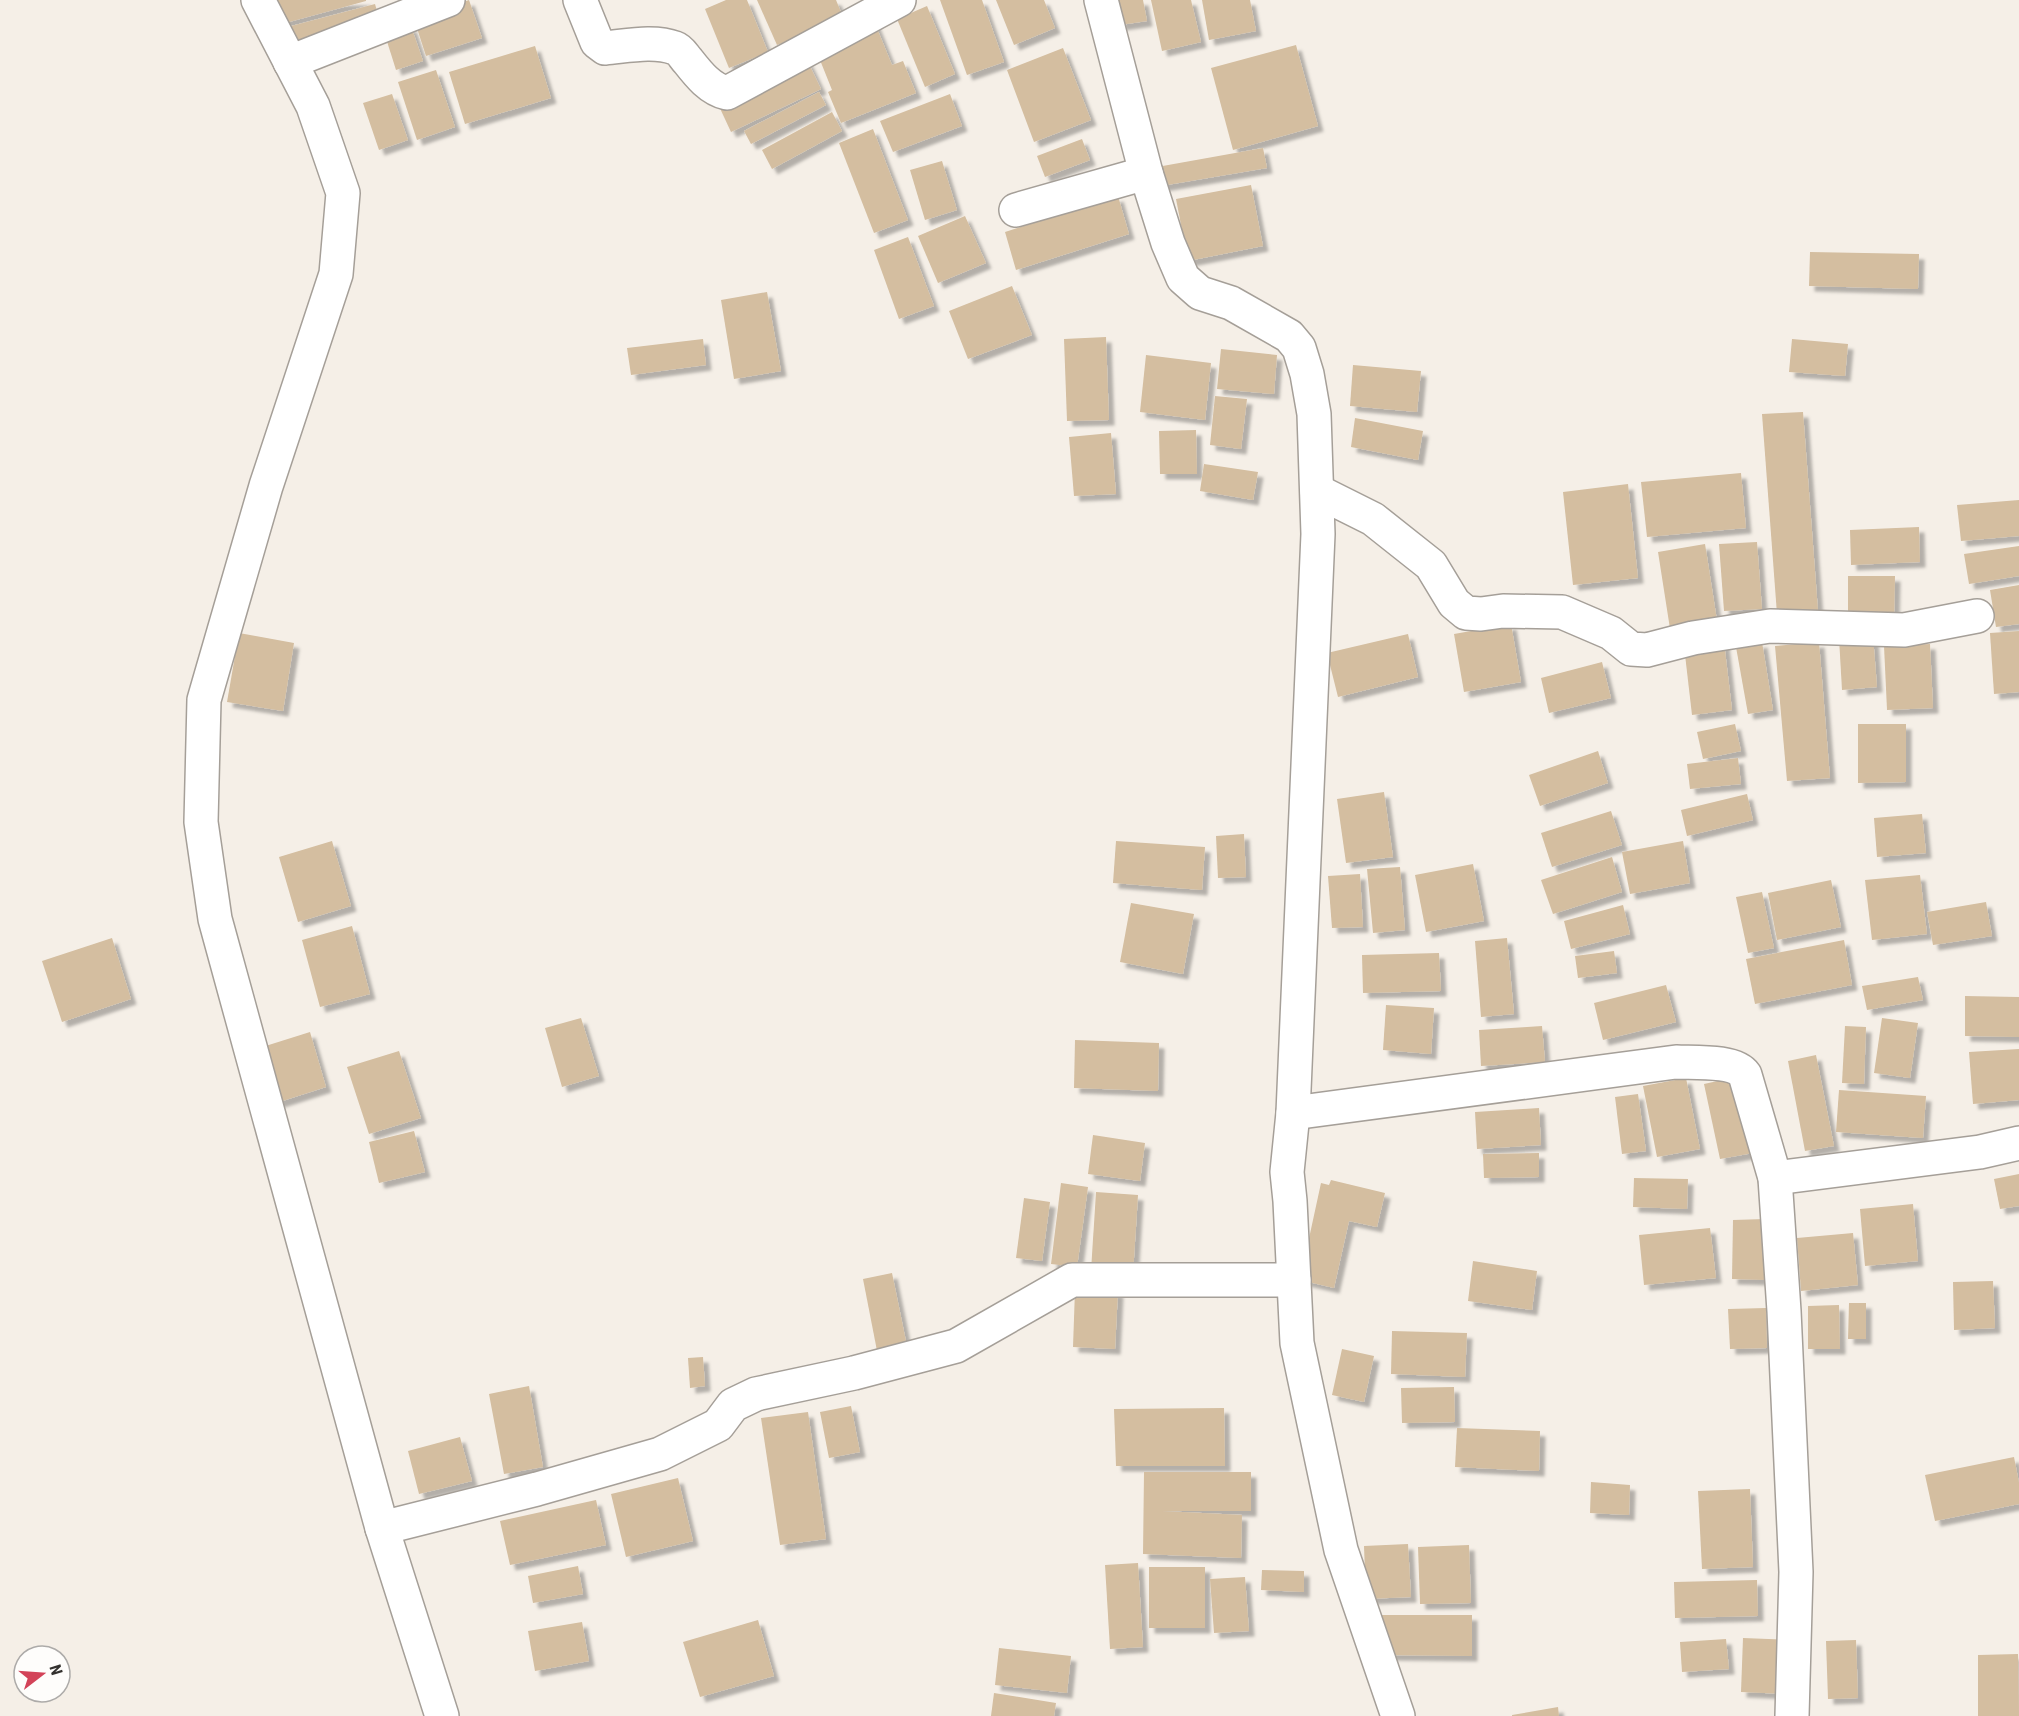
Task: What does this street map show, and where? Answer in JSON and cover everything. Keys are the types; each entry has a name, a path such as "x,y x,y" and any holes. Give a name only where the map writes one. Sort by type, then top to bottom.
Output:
{"street":[{"path":"258,0 314,106 344,193 336,274 266,486 204,700 201,822 215,919 382,1528 442,1716"},
{"path":"290,62 448,0"},
{"path":"580,0 597,42 601,46 605,48 643,44 664,45 678,49 707,82 717,90 727,93 899,0"},
{"path":"1101,0 1146,173 1168,243 1183,278 1200,293 1231,303 1289,336 1299,348 1307,374 1314,414 1318,534 1293,1113 1287,1172 1297,1343 1341,1550 1398,1716"},
{"path":"1016,210 1146,173"},
{"path":"1317,491 1374,519 1431,565 1454,603 1466,613 1562,612 1611,633 1631,649 1647,650 1693,638 1770,626 1904,630 1977,616"},
{"path":"1293,1113 1676,1062 1730,1065 1741,1070 1745,1075 1775,1178 1784,1311 1796,1572 1792,1716"},
{"path":"1775,1178 1980,1152 2019,1143"},
{"path":"382,1528 537,1489 660,1454 718,1425 733,1405 756,1394 854,1373 956,1346 1072,1280 1294,1280"}],"building":[{"path":"271,0 366,0 366,1 278,25"},
{"path":"469,0 482,38 426,56 414,19"},
{"path":"726,0 747,0 768,52 729,68 705,9"},
{"path":"757,0 836,0 843,17 777,45"},
{"path":"940,0 982,0 1004,62 967,75"},
{"path":"996,0 1044,0 1055,28 1014,45"},
{"path":"1116,0 1143,0 1147,21 1120,25"},
{"path":"1151,0 1191,0 1201,42 1162,51"},
{"path":"1202,0 1250,0 1256,31 1209,40"},
{"path":"375,4 380,21 284,47 280,29"},
{"path":"927,6 955,74 925,87 897,19"},
{"path":"874,21 892,65 903,61 916,93 841,123 828,92 832,90 814,45"},
{"path":"411,26 423,61 396,70 385,35"},
{"path":"1296,45 1318,126 1233,150 1211,68"},
{"path":"535,46 551,98 465,124 449,72"},
{"path":"1063,48 1091,120 1034,142 1007,70"},
{"path":"807,60 821,89 731,132 718,104"},
{"path":"436,70 455,127 417,140 398,82"},
{"path":"819,92 826,105 751,144 744,131"},
{"path":"392,94 408,140 379,150 363,103"},
{"path":"950,94 962,126 893,152 880,121"},
{"path":"832,112 842,131 772,169 762,150"},
{"path":"873,129 908,220 874,233 839,143"},
{"path":"1082,139 1090,160 1045,177 1037,156"},
{"path":"1263,148 1267,168 1161,186 1157,167"},
{"path":"942,161 957,210 925,220 910,170"},
{"path":"1251,185 1263,246 1188,261 1176,199"},
{"path":"1118,196 1129,234 1016,270 1005,232"},
{"path":"965,216 986,263 938,283 918,236"},
{"path":"908,237 934,306 899,319 874,250"},
{"path":"1810,252 1919,254 1918,289 1809,286"},
{"path":"1012,286 1032,335 968,359 949,311"},
{"path":"767,292 781,371 734,379 721,300"},
{"path":"1106,337 1109,420 1067,421 1064,339"},
{"path":"703,339 706,365 631,375 627,348"},
{"path":"1792,339 1848,344 1845,376 1789,372"},
{"path":"1221,349 1277,355 1274,394 1217,389"},
{"path":"1146,355 1211,363 1205,420 1140,412"},
{"path":"1353,365 1421,371 1417,412 1350,406"},
{"path":"1215,396 1247,399 1241,449 1210,445"},
{"path":"1803,412 1818,611 1777,614 1762,414"},
{"path":"1355,418 1423,431 1418,460 1351,447"},
{"path":"1196,430 1197,474 1160,474 1159,431"},
{"path":"1111,433 1116,494 1074,496 1069,437"},
{"path":"1204,464 1258,472 1253,500 1200,491"},
{"path":"1741,473 1746,528 1647,537 1641,482"},
{"path":"1628,484 1638,578 1573,585 1563,492"},
{"path":"2019,500 2019,536 1961,541 1957,505"},
{"path":"1919,527 1920,562 1851,565 1850,530"},
{"path":"1757,542 1762,609 1724,611 1719,544"},
{"path":"1705,544 1718,627 1671,635 1658,552"},
{"path":"2019,546 2019,576 1969,584 1964,554"},
{"path":"1848,576 1895,576 1894,622 1848,622"},
{"path":"2019,585 2019,624 1996,627 1990,590"},
{"path":"1511,624 1521,682 1464,692 1454,634"},
{"path":"2019,631 2019,692 1994,694 1990,633"},
{"path":"239,633 294,643 283,711 227,702"},
{"path":"1408,634 1418,677 1338,697 1327,653"},
{"path":"1873,636 1877,687 1842,690 1839,638"},
{"path":"1724,642 1732,710 1692,715 1684,646"},
{"path":"1762,642 1773,710 1748,714 1736,647"},
{"path":"1819,642 1830,778 1787,781 1775,646"},
{"path":"1930,644 1933,708 1887,710 1884,646"},
{"path":"1602,662 1611,698 1549,713 1541,678"},
{"path":"1735,724 1741,751 1703,759 1697,732"},
{"path":"1858,724 1906,724 1906,782 1858,783"},
{"path":"1598,751 1608,783 1540,806 1529,775"},
{"path":"1738,758 1741,784 1690,789 1687,764"},
{"path":"1384,792 1393,857 1346,863 1337,799"},
{"path":"1747,794 1753,820 1687,836 1681,810"},
{"path":"1611,811 1622,845 1552,867 1541,833"},
{"path":"1922,814 1926,853 1877,857 1874,818"},
{"path":"1244,834 1246,877 1218,878 1216,836"},
{"path":"332,841 351,906 298,922 279,857"},
{"path":"1116,841 1205,847 1202,890 1113,883"},
{"path":"1683,841 1690,883 1630,894 1622,852"},
{"path":"1612,857 1622,892 1553,914 1541,880"},
{"path":"1473,864 1484,921 1426,932 1415,875"},
{"path":"1400,867 1405,930 1373,933 1367,869"},
{"path":"1360,874 1363,927 1332,928 1328,876"},
{"path":"1920,875 1927,934 1872,940 1865,880"},
{"path":"1831,880 1841,927 1777,940 1768,893"},
{"path":"1762,892 1774,948 1748,953 1736,897"},
{"path":"1986,902 1992,936 1933,945 1927,912"},
{"path":"1131,903 1194,914 1183,974 1120,962"},
{"path":"1623,905 1630,934 1571,949 1564,921"},
{"path":"352,926 370,994 320,1007 302,940"},
{"path":"112,938 131,999 62,1022 42,961"},
{"path":"1507,938 1514,1014 1481,1017 1475,941"},
{"path":"1844,940 1852,985 1755,1004 1746,959"},
{"path":"1614,951 1617,973 1578,978 1575,956"},
{"path":"1439,953 1441,991 1363,993 1362,955"},
{"path":"1918,977 1923,1000 1867,1010 1862,986"},
{"path":"1666,985 1676,1022 1603,1040 1594,1003"},
{"path":"1965,996 2019,997 2019,1037 1965,1036"},
{"path":"1386,1005 1434,1008 1431,1054 1383,1050"},
{"path":"581,1018 599,1076 562,1087 545,1028"},
{"path":"1882,1018 1918,1023 1910,1078 1874,1073"},
{"path":"1542,1026 1545,1062 1481,1066 1479,1030"},
{"path":"1845,1026 1866,1027 1864,1084 1842,1083"},
{"path":"310,1032 326,1087 273,1104 256,1049"},
{"path":"1075,1040 1159,1043 1158,1091 1074,1088"},
{"path":"2019,1049 2019,1100 1973,1104 1969,1052"},
{"path":"399,1051 421,1118 369,1134 347,1067"},
{"path":"1816,1055 1834,1146 1805,1151 1788,1061"},
{"path":"1736,1077 1753,1153 1720,1159 1704,1084"},
{"path":"1686,1078 1700,1149 1657,1157 1643,1086"},
{"path":"1839,1090 1926,1096 1923,1138 1836,1132"},
{"path":"1638,1094 1646,1151 1622,1154 1615,1097"},
{"path":"1539,1108 1541,1145 1477,1149 1475,1112"},
{"path":"414,1131 425,1172 379,1183 369,1142"},
{"path":"1093,1135 1145,1143 1140,1181 1088,1174"},
{"path":"1539,1153 1539,1177 1484,1178 1483,1154"},
{"path":"2019,1174 2019,1206 2000,1209 1994,1179"},
{"path":"1634,1178 1688,1179 1687,1209 1633,1207"},
{"path":"1331,1180 1385,1193 1377,1227 1349,1221 1334,1288 1300,1280 1321,1183 1329,1185"},
{"path":"1061,1183 1088,1187 1077,1267 1051,1264"},
{"path":"1096,1192 1138,1195 1133,1274 1091,1271"},
{"path":"1024,1198 1050,1202 1042,1261 1016,1258"},
{"path":"1913,1204 1918,1261 1865,1266 1860,1209"},
{"path":"1765,1219 1765,1280 1732,1279 1733,1220"},
{"path":"1710,1228 1716,1278 1644,1285 1639,1235"},
{"path":"1853,1233 1858,1285 1801,1291 1797,1238"},
{"path":"1473,1261 1537,1271 1532,1310 1468,1301"},
{"path":"892,1273 909,1356 879,1361 863,1279"},
{"path":"1993,1281 1995,1328 1954,1330 1953,1282"},
{"path":"1075,1290 1118,1291 1115,1349 1073,1347"},
{"path":"1849,1303 1866,1303 1866,1339 1848,1339"},
{"path":"1839,1305 1840,1349 1808,1349 1808,1306"},
{"path":"1766,1308 1767,1348 1730,1349 1728,1309"},
{"path":"1392,1331 1467,1333 1465,1377 1391,1374"},
{"path":"1342,1349 1374,1356 1364,1402 1332,1395"},
{"path":"703,1357 705,1386 690,1388 688,1358"},
{"path":"529,1386 543,1467 504,1474 489,1394"},
{"path":"1454,1387 1455,1422 1402,1423 1401,1388"},
{"path":"851,1406 860,1452 829,1458 820,1412"},
{"path":"1224,1408 1225,1466 1116,1466 1114,1409"},
{"path":"808,1412 826,1539 780,1545 761,1418"},
{"path":"1457,1428 1540,1431 1539,1471 1455,1467"},
{"path":"460,1437 472,1481 419,1494 408,1451"},
{"path":"2014,1457 2019,1483 2019,1504 1935,1521 1925,1475"},
{"path":"1144,1472 1251,1472 1251,1511 1162,1511 1242,1515 1241,1558 1143,1554"},
{"path":"678,1478 693,1541 626,1557 611,1494"},
{"path":"1591,1482 1630,1485 1629,1515 1590,1513"},
{"path":"1750,1489 1753,1567 1702,1569 1698,1491"},
{"path":"596,1500 606,1545 510,1565 500,1521"},
{"path":"1408,1544 1411,1597 1366,1599 1364,1546"},
{"path":"1469,1545 1471,1603 1420,1604 1418,1547"},
{"path":"1138,1563 1143,1647 1110,1649 1105,1565"},
{"path":"578,1566 583,1594 533,1603 528,1576"},
{"path":"1149,1567 1205,1567 1205,1628 1149,1628"},
{"path":"1262,1570 1304,1571 1304,1592 1261,1590"},
{"path":"1245,1577 1249,1631 1214,1633 1210,1579"},
{"path":"1757,1580 1758,1616 1675,1618 1674,1582"},
{"path":"1382,1615 1472,1615 1472,1656 1382,1655"},
{"path":"758,1620 774,1676 700,1697 683,1642"},
{"path":"582,1622 589,1661 535,1671 528,1631"},
{"path":"1743,1638 1791,1640 1789,1694 1741,1692"},
{"path":"1726,1639 1729,1669 1682,1672 1680,1642"},
{"path":"1856,1640 1858,1698 1828,1699 1826,1641"},
{"path":"999,1648 1071,1656 1067,1693 995,1685"},
{"path":"2018,1654 2019,1716 1978,1716 1978,1655"},
{"path":"994,1693 1056,1703 1054,1716 991,1716"},
{"path":"1558,1707 1559,1716 1512,1716 1512,1715"}]}
